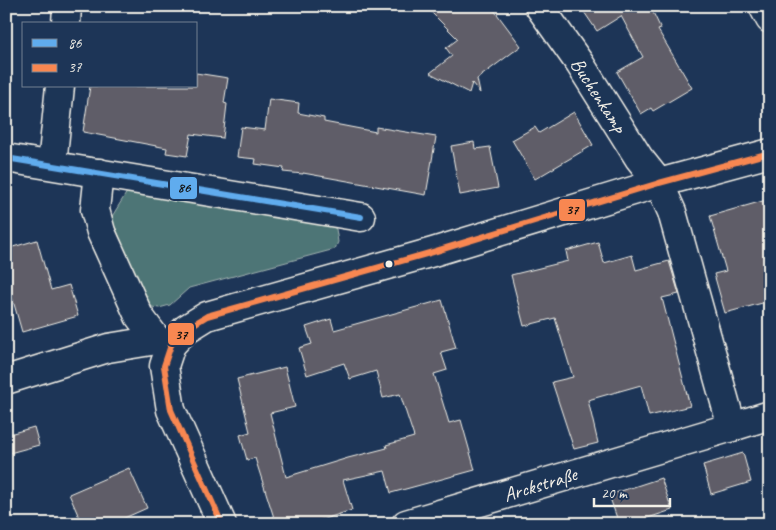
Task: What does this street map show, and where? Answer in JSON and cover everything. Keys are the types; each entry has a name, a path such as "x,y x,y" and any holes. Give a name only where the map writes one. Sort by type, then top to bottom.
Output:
{"street":[{"path":"66,22 67,6"},
{"name":"Buchenkamp","path":"539,6 580,64 639,158 660,183"},
{"path":"762,6 770,19"},
{"path":"52,165 60,88"},
{"path":"6,380 108,348 164,342 207,316 433,252 660,183 770,153"},
{"path":"6,158 360,217"},
{"path":"98,173 95,210 101,232 139,316 164,342 164,366 171,410 222,524"},
{"path":"660,183 672,212 732,427"},
{"name":"Arckstraße","path":"406,524 770,415"}],"green space":[{"path":"127,192 326,222 336,229 338,242 335,249 189,288 170,305 159,308 152,307 146,299 111,218"}],"building":[{"path":"425,6 491,6 521,46 477,79 480,93 472,83 469,93 430,73 452,56 446,48 458,39"},
{"path":"580,6 650,6 661,29 658,30 692,88 653,111 651,108 641,114 617,72 643,57 621,16 597,31"},
{"path":"198,73 228,78 224,103 227,104 223,138 191,134 187,156 166,153 167,148 83,132 90,88 198,88"},
{"path":"269,99 299,103 298,113 324,118 324,122 376,132 376,127 436,137 426,195 303,173 283,172 284,168 255,164 256,159 237,157 241,127 265,130"},
{"path":"574,112 593,145 535,179 512,140 535,127 539,133"},
{"path":"474,142 475,149 490,147 498,188 460,195 451,146"},
{"path":"770,199 770,301 725,313 714,274 726,271 710,216"},
{"path":"37,240 51,290 69,285 78,316 22,332 6,276 6,249"},
{"path":"598,242 604,263 632,255 636,270 669,261 679,294 662,298 690,406 649,416 641,385 588,400 598,443 574,449 552,382 573,377 555,318 524,326 511,275 568,261 566,251"},
{"path":"442,300 456,348 441,352 447,370 434,374 449,423 461,420 475,470 391,493 385,471 343,480 352,510 309,524 276,524 255,458 247,460 240,435 250,432 237,379 285,367 295,407 270,413 286,477 387,448 386,445 414,437 400,394 383,398 376,371 350,379 344,363 307,375 299,348 312,344 306,327 331,319 334,330"},
{"path":"34,427 39,445 6,454 6,435"},
{"path":"743,453 751,482 711,494 703,465"},
{"path":"129,468 147,508 111,524 82,524 69,494"},
{"path":"661,478 672,510 630,524 619,524 609,495"}],"transit line":[{"name":"37","path":"222,524 171,410 164,366 171,345 186,329 207,316 433,252 659,183 770,153"},
{"name":"86","path":"6,158 361,217"}]}
